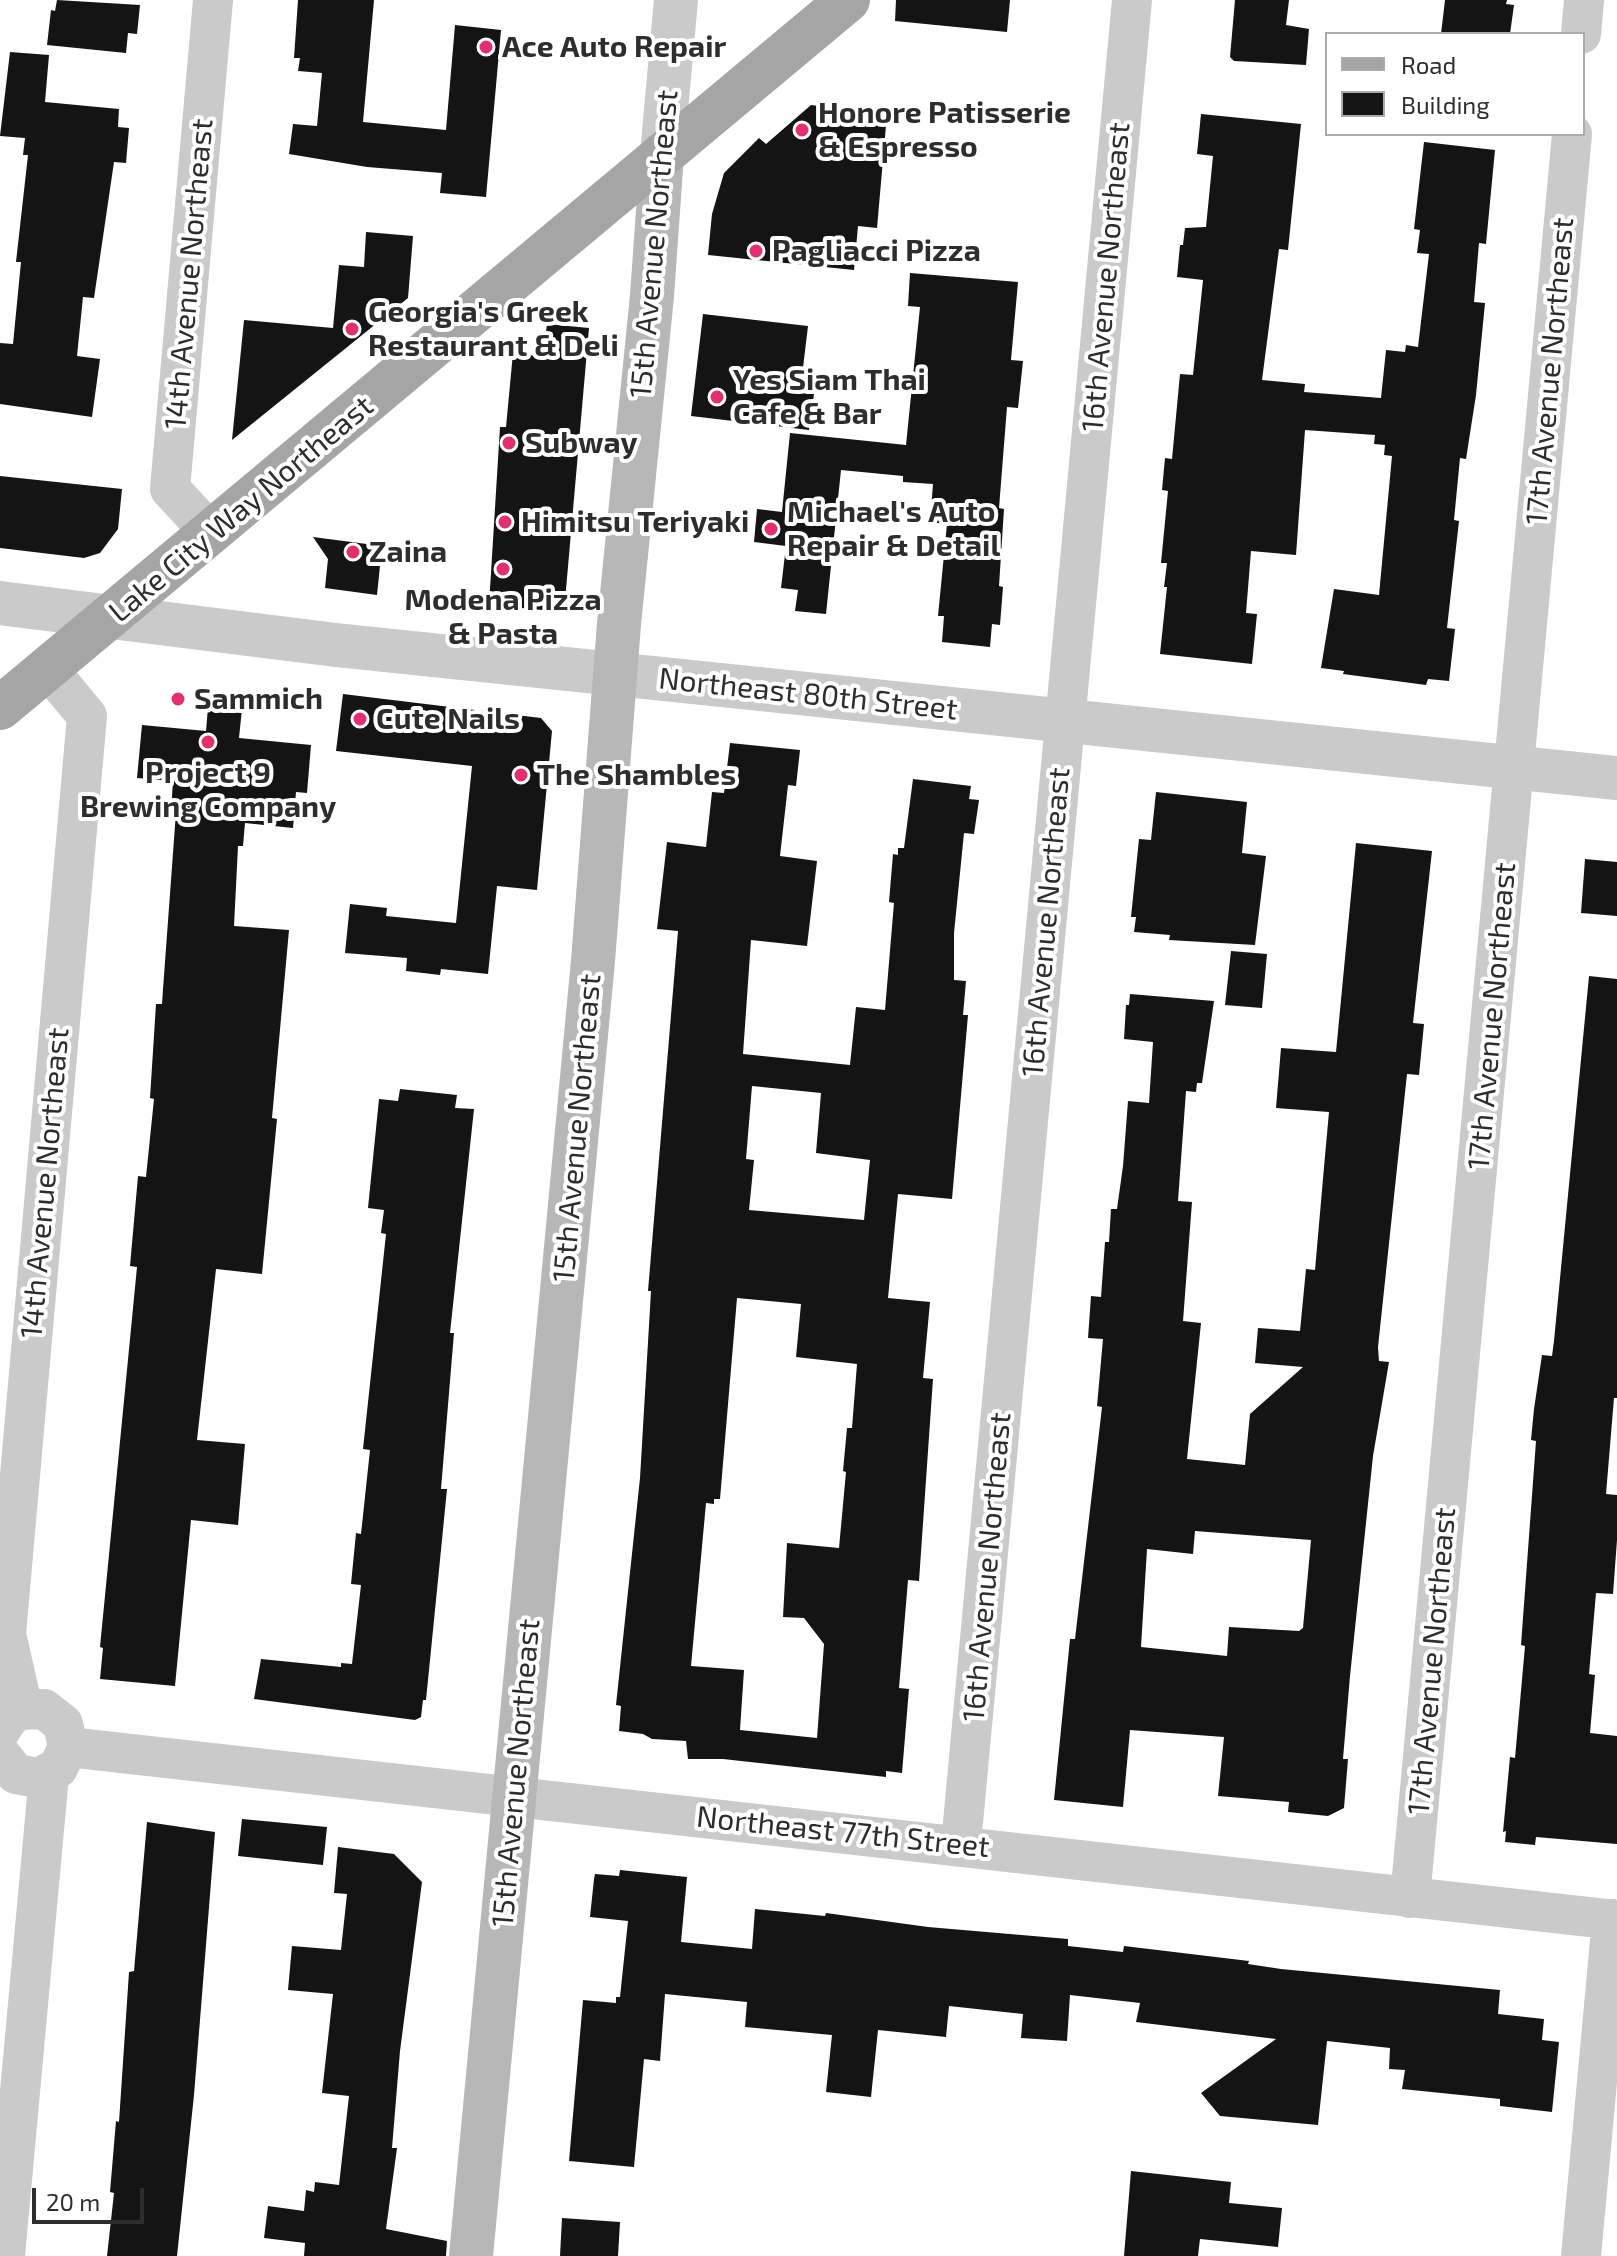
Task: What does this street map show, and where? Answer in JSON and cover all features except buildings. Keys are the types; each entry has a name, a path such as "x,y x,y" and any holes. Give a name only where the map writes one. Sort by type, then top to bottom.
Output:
{"main road":[{"name":"Lake City Way Northeast","path":"0,708 848,0"},
{"name":"15th Avenue Northeast","path":"471,2256 592,977 662,154"}],"street":[{"name":"14th Avenue Northeast","path":"211,533 170,489 213,0"},
{"name":"15th Avenue Northeast","path":"662,154 676,0"},
{"name":"16th Avenue Northeast","path":"961,1844 1132,0"},
{"path":"1581,32 1584,0"},
{"name":"17th Avenue Northeast","path":"1410,1898 1572,136"},
{"name":"Northeast 80th Street","path":"0,603 336,645 1617,778"},
{"name":"14th Avenue Northeast","path":"11,1720 6,1634 87,716 48,669"},
{"path":"5,2256 58,1761 68,1735 55,1715 32,1707 11,1720"},
{"name":"Northeast 77th Street","path":"0,1754 16,1774 26,1778 58,1761 514,1797 961,1844 1410,1898 1614,1919"},
{"path":"1581,2256 1614,1919"}],"place":[{"name":"Ace Auto Repair","path":"486,47"},
{"name":"Honore Patisserie & Espresso","path":"802,130"},
{"name":"Pagliacci Pizza","path":"756,251"},
{"name":"Georgia's Greek Restaurant & Deli","path":"352,329"},
{"name":"Yes Siam Thai Cafe & Bar","path":"717,397"},
{"name":"Subway","path":"509,443"},
{"name":"Himitsu Teriyaki","path":"505,522"},
{"name":"Michael's Auto Repair & Detail","path":"771,529"},
{"name":"Zaina","path":"353,552"},
{"name":"Modena Pizza & Pasta","path":"503,569"},
{"name":"Sammich","path":"178,699"},
{"name":"Cute Nails","path":"360,719"},
{"name":"Project 9 Brewing Company","path":"208,742"},
{"name":"The Shambles","path":"521,775"}]}
